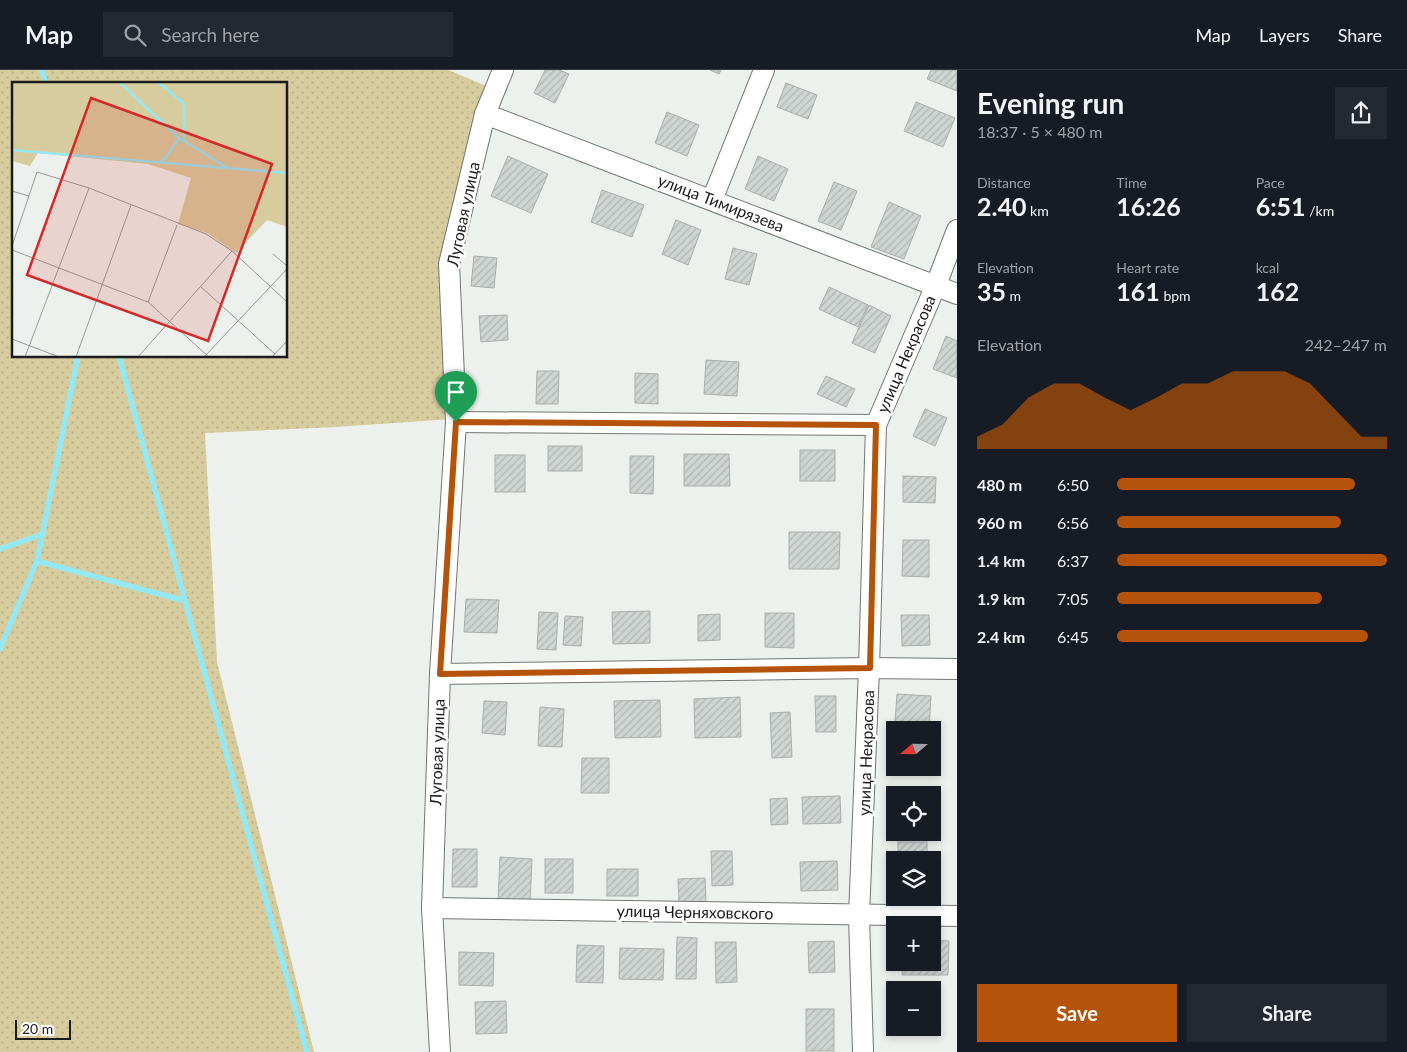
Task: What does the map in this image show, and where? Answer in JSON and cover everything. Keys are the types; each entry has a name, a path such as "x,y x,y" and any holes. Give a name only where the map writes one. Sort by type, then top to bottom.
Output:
{"street":[{"name":"Луговая улица","path":"440,1052 432,908 440,674 456,422 449,264 486,114 503,70"},
{"path":"712,200 764,70"},
{"name":"улица Тимирязева","path":"486,114 957,294"},
{"name":"улица Некрасова","path":"863,1052 859,916 870,668 876,425 936,285 957,230"},
{"path":"456,422 876,425"},
{"path":"440,674 870,668 957,669"},
{"name":"улица Черняховского","path":"432,908 957,916"}],"shaded area":[{"path":"0,70 448,70 489,87 443,265 452,419 205,433 217,662 314,1052 0,1052"}],"building":[{"path":"545,70 559,70 569,74 555,103 534,93"},
{"path":"710,70 721,70 719,74"},
{"path":"931,70 957,70 957,91 927,79"},
{"path":"786,83 817,95 808,119 777,107"},
{"path":"916,102 955,118 943,147 904,131"},
{"path":"667,112 699,125 687,156 655,143"},
{"path":"508,156 548,174 531,213 491,196"},
{"path":"758,156 788,169 774,201 745,189"},
{"path":"834,182 857,191 841,230 818,221"},
{"path":"602,190 644,205 632,237 591,222"},
{"path":"889,202 921,216 904,259 871,247"},
{"path":"676,220 701,230 688,265 662,254"},
{"path":"733,248 757,254 749,285 725,279"},
{"path":"474,256 497,258 494,288 471,286"},
{"path":"829,287 868,305 858,327 819,309"},
{"path":"869,305 891,316 875,353 852,343"},
{"path":"507,315 508,340 481,342 479,316"},
{"path":"946,336 957,341 957,378 933,369"},
{"path":"706,360 739,362 737,396 704,394"},
{"path":"537,371 559,371 558,404 536,404"},
{"path":"635,373 658,374 658,404 635,403"},
{"path":"826,376 855,389 846,407 817,394"},
{"path":"925,409 947,418 935,446 913,436"},
{"path":"548,446 582,446 582,471 548,471"},
{"path":"800,450 835,450 835,481 800,481"},
{"path":"684,454 729,454 730,486 684,486"},
{"path":"495,455 525,455 525,492 495,492"},
{"path":"630,456 654,456 653,494 630,493"},
{"path":"903,476 936,477 935,503 903,502"},
{"path":"789,532 840,532 839,569 789,569"},
{"path":"903,540 929,540 929,577 902,576"},
{"path":"466,599 499,600 497,633 464,632"},
{"path":"650,611 650,643 613,644 612,612"},
{"path":"539,612 558,613 556,650 537,649"},
{"path":"765,613 794,613 794,648 765,647"},
{"path":"720,614 720,640 698,641 698,615"},
{"path":"901,615 929,615 930,645 902,646"},
{"path":"565,616 583,617 581,646 563,645"},
{"path":"897,694 931,696 930,721 895,721"},
{"path":"815,696 836,696 836,732 816,732"},
{"path":"740,697 741,737 695,738 694,699"},
{"path":"660,700 661,737 615,738 614,701"},
{"path":"484,701 507,702 505,735 482,733"},
{"path":"540,707 564,709 562,747 538,746"},
{"path":"790,712 792,757 772,758 770,713"},
{"path":"582,758 609,758 609,793 581,793"},
{"path":"840,796 841,823 803,824 802,797"},
{"path":"787,798 788,824 771,825 770,799"},
{"path":"898,842 927,842 927,851 898,851"},
{"path":"453,849 477,849 477,887 452,887"},
{"path":"711,851 732,851 733,885 712,886"},
{"path":"500,857 532,859 530,903 498,901"},
{"path":"545,859 573,859 573,893 545,893"},
{"path":"837,861 838,890 801,891 800,862"},
{"path":"607,869 638,869 638,896 607,896"},
{"path":"705,878 706,902 679,903 678,879"},
{"path":"677,937 697,938 696,979 676,979"},
{"path":"834,941 835,972 809,973 808,942"},
{"path":"941,941 949,941 948,975 902,975 902,971 941,971"},
{"path":"715,942 736,942 737,982 716,983"},
{"path":"577,945 604,946 603,983 576,982"},
{"path":"620,948 664,949 663,980 619,979"},
{"path":"459,952 494,953 493,986 459,985"},
{"path":"506,1001 507,1033 476,1034 475,1002"},
{"path":"806,1009 834,1009 834,1051 806,1051"}],"waterway":[{"path":"42,70 45,82"},
{"path":"0,649 37,561 78,358"},
{"path":"120,358 307,1052"},
{"path":"0,549 43,534"},
{"path":"37,561 185,601"}],"route":[{"path":"456,422 876,425 870,668 440,674 456,422"}]}
